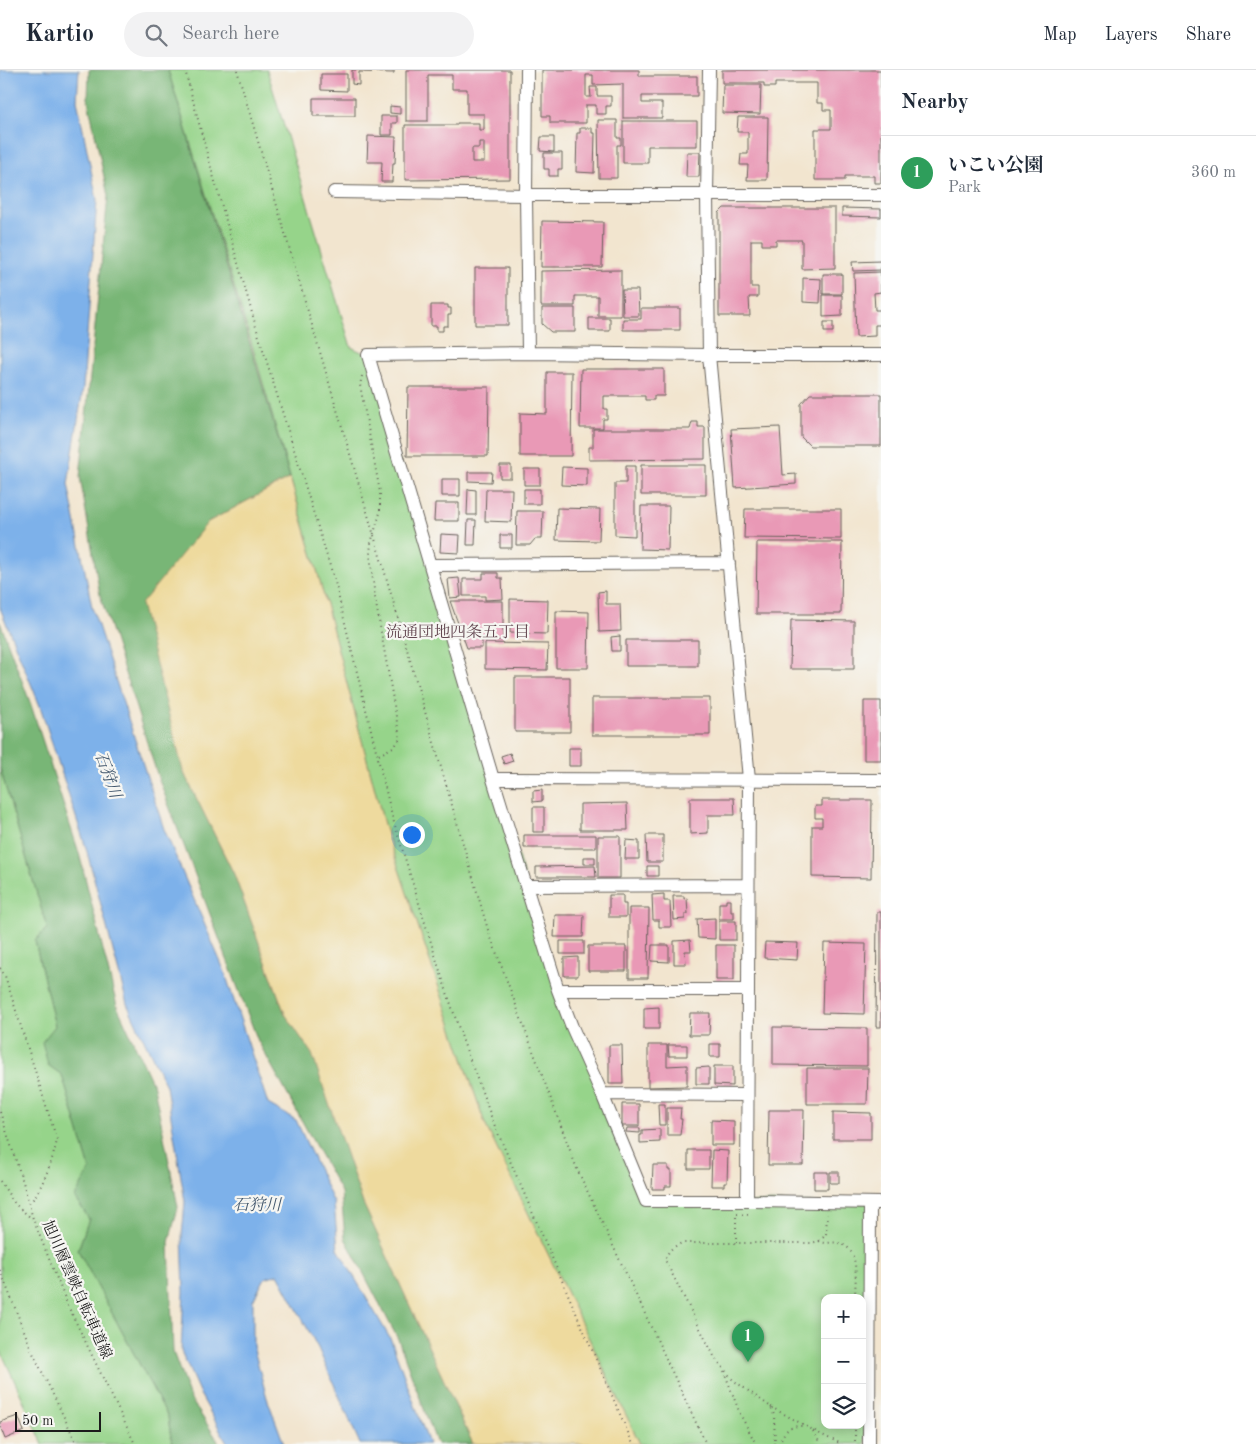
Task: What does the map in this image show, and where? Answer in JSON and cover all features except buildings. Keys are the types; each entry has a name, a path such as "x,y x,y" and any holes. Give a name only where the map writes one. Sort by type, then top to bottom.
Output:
{"street":[{"path":"527,70 528,353"},
{"path":"709,70 707,195 709,355 749,779 747,1201"},
{"path":"334,192 526,195 881,194"},
{"path":"873,1436 876,1203 646,1201 558,990 493,779 368,355 528,353 881,355"},
{"path":"430,565 730,563"},
{"path":"493,779 881,780"},
{"path":"526,886 748,885"},
{"path":"558,990 748,990"},
{"path":"602,1094 747,1095"}],"path":[{"path":"184,70 256,327 335,582 395,826 438,965 464,1044 494,1124 633,1444"},
{"path":"237,70 374,534 488,930 577,1169 706,1444"},
{"path":"371,363 362,376 360,385 380,492 380,513 370,554 375,598 400,739 395,746 377,756"},
{"path":"0,968 5,976 58,1140 48,1169 34,1199 29,1204"},
{"name":"旭川層雲峡自転車道線","path":"0,1112 33,1219 68,1306 135,1444"},
{"path":"0,1181 15,1204 33,1219"},
{"path":"828,1202 826,1235 820,1241 811,1243 682,1243 668,1252 665,1260 715,1358 733,1380 771,1407 842,1444"},
{"path":"736,1243 736,1214 752,1215"},
{"path":"820,1241 825,1244 838,1242 847,1246 853,1256 855,1294"},
{"path":"0,1270 32,1351 78,1444"},
{"path":"724,1368 740,1414 756,1444"},
{"path":"771,1407 774,1415 776,1444"},
{"path":"780,1444 784,1434 794,1426 800,1425 811,1429 815,1433 819,1444"},
{"path":"856,1429 856,1444"}],"green space":[{"path":"89,70 168,70 290,478 208,522 183,771 234,874 285,1014 312,1053 363,1203 473,1444 437,1444 398,1339 345,1238 341,1192 258,1041 158,777 100,595 80,477 108,196 88,100"},
{"path":"168,70 267,70 351,347 368,355 558,990 646,1201 870,1203 866,1396 866,1294 821,1294 821,1429 865,1429 865,1444 640,1444 485,1124 385,828 318,574 252,345"},
{"path":"0,622 31,705 79,853 117,1006 154,1087 178,1207 169,1242 173,1352 190,1398 220,1444 172,1444 168,1417 78,1250 89,1219 75,1197 90,1169 62,1075 48,1065 42,1042 55,1026 35,941 47,928 0,768"},
{"path":"0,768 47,928 35,941 55,1026 48,1065 62,1075 90,1169 75,1197 89,1219 78,1250 168,1417 172,1444 43,1444 0,1349"}],"sand":[{"path":"290,478 318,574 385,828 485,1124 640,1444 473,1444 363,1203 312,1054 285,1014 234,874 183,771 141,604 208,522"}],"water":[{"name":"石狩川","path":"0,70 79,70 77,100 97,200 83,388 68,484 92,607 164,829 224,970 268,1104 296,1120 334,1203 338,1249 391,1340 429,1444 360,1444 318,1348 278,1274 265,1278 253,1300 253,1346 267,1398 284,1444 228,1444 200,1394 181,1351 184,1292 182,1236 185,1202 166,1086 127,1004 86,848 40,706 0,608"}],"place":[{"name":"いこい公園","path":"748,1362"}],"district":[{"name":"流通団地四条五丁目","path":"458,633"}]}
